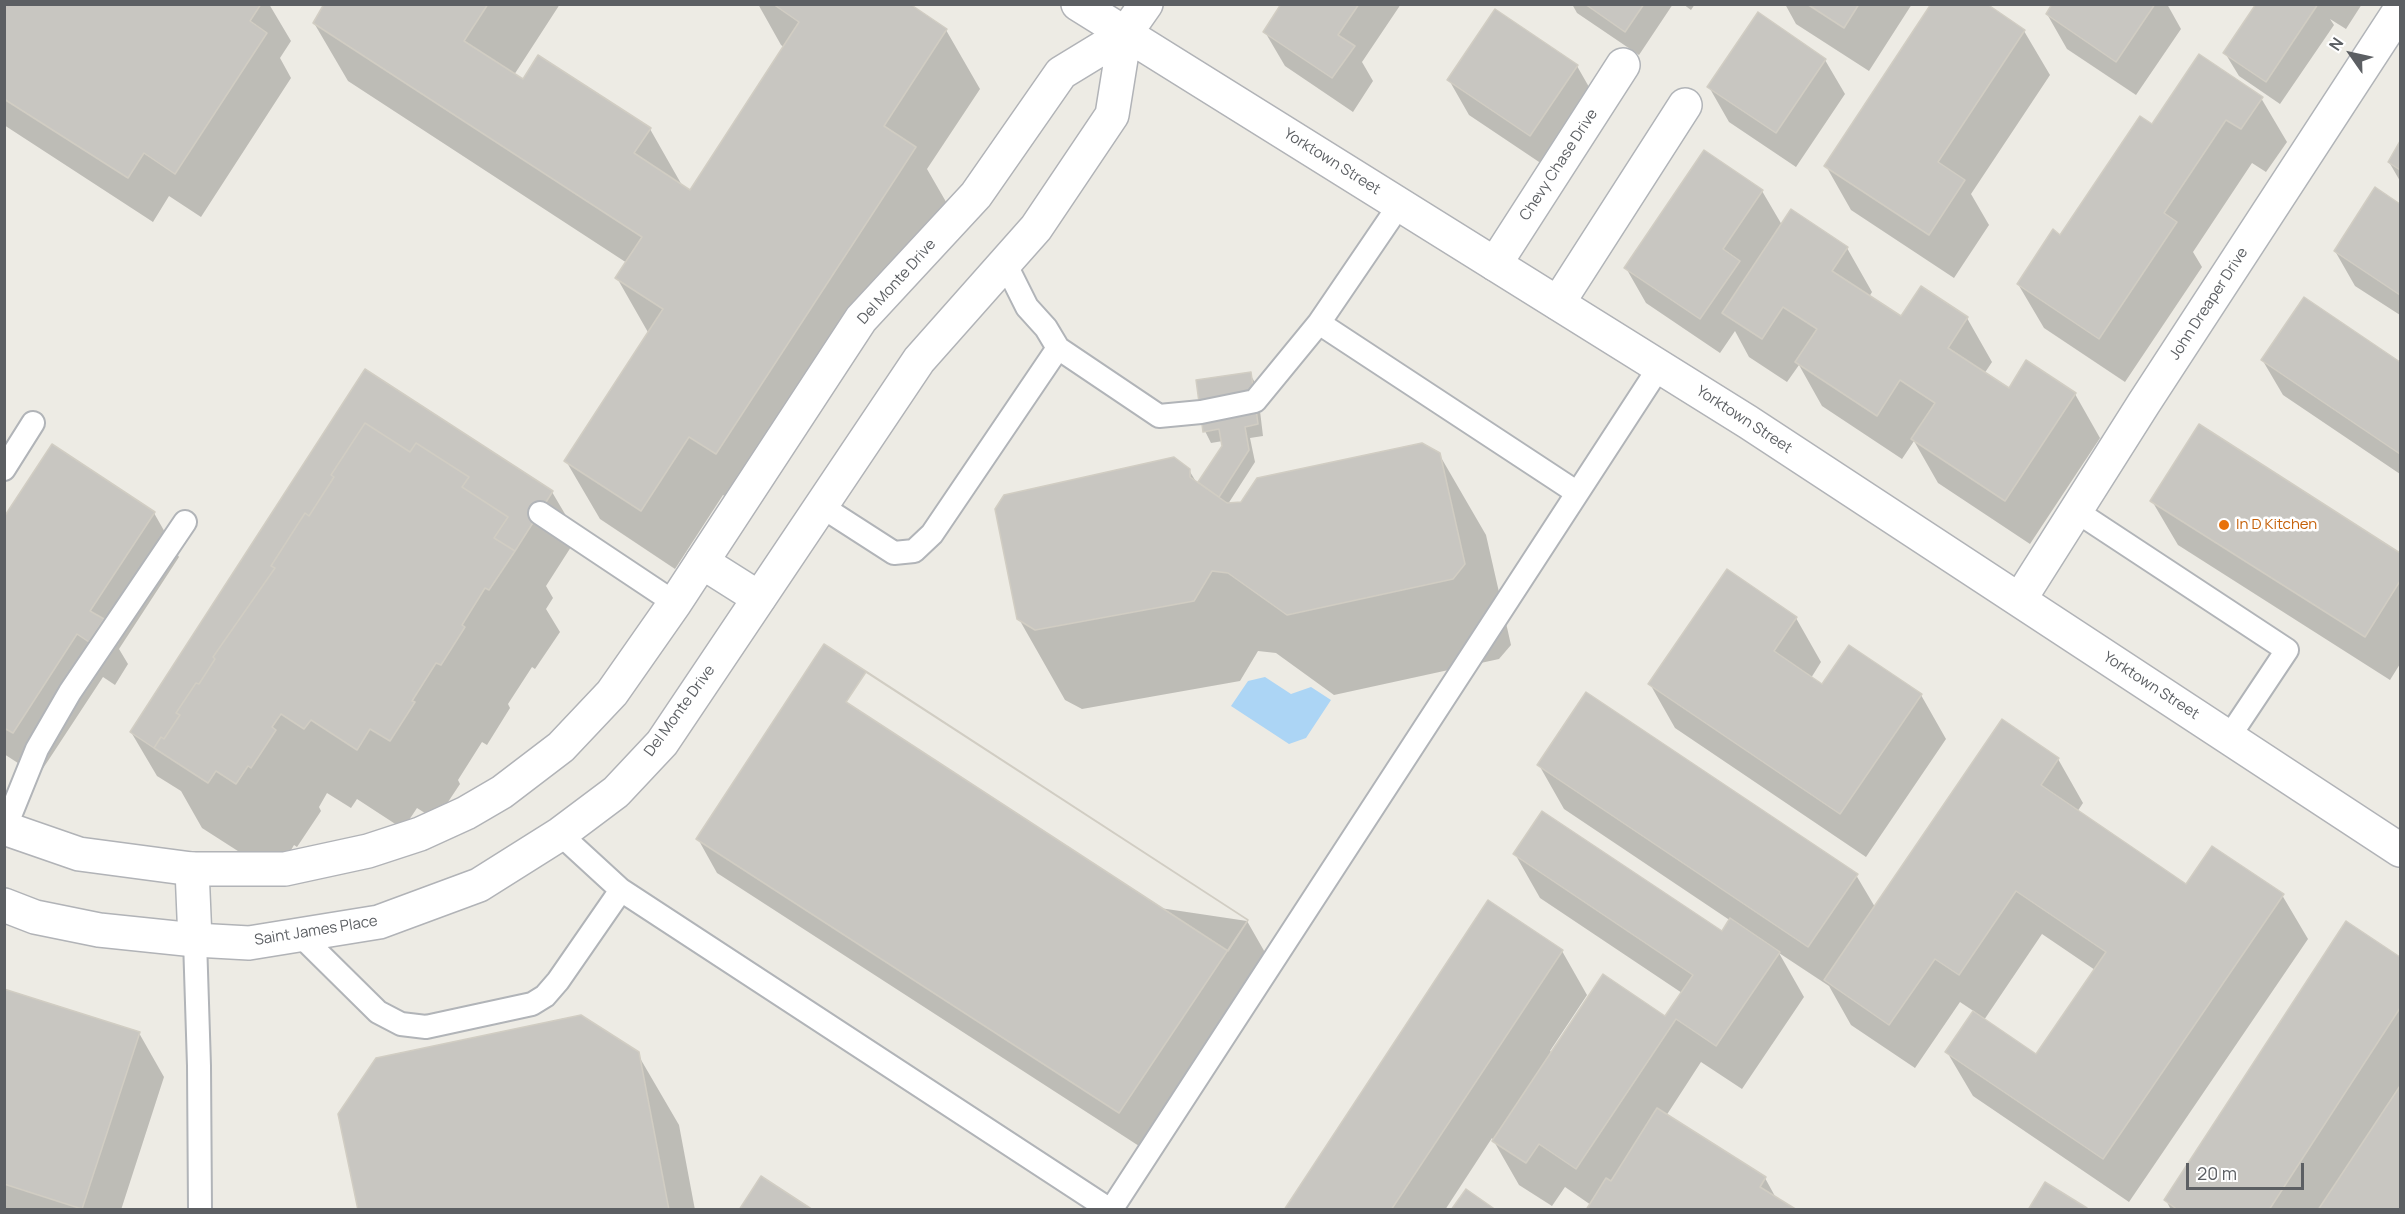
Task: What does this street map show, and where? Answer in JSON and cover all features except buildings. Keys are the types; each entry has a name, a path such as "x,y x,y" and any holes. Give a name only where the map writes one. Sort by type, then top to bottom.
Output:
{"street":[{"name":"Yorktown Street","path":"1078,4 1660,366 2020,599 2400,850"},
{"name":"Del Monte Drive","path":"192,869 285,869 368,851 420,834 466,813 501,792 561,747 612,693 675,603 861,319 976,195 1061,73 1125,34 1146,4"},
{"name":"John Dreaper Drive","path":"2020,599 2400,10"},
{"name":"Del Monte Drive","path":"560,834 616,792 662,743 919,360 1036,228 1112,116 1125,34"},
{"name":"Chevy Chase Drive","path":"1495,264 1623,65"},
{"path":"1558,303 1685,105"},
{"path":"702,561 759,598"},
{"path":"5,828 79,854 192,869 195,940"},
{"name":"Saint James Place","path":"4,905 35,917 99,930 249,943 379,922 479,885 560,834"}],"lane":[{"path":"1005,263 1028,307 1046,328 1058,348 1159,416 1201,412 1255,400 1319,323 1400,204"},
{"path":"1319,323 1576,492"},
{"path":"821,506 894,553 914,551 932,534 1058,348"},
{"path":"560,834 621,890 1110,1209 1660,366"},
{"path":"4,469 33,423"},
{"path":"2076,511 2287,650 2229,737"},
{"path":"540,513 675,603"},
{"path":"5,828 37,748 70,692 185,522"},
{"path":"299,934 378,1012 401,1024 426,1027 532,1004 545,996 558,981 621,890"},
{"path":"195,940 200,1209"}],"water":[{"path":"1265,677 1291,694 1311,687 1331,700 1306,738 1289,744 1231,706 1248,681"}],"place":[{"name":"In D Kitchen","path":"2224,525"}]}
